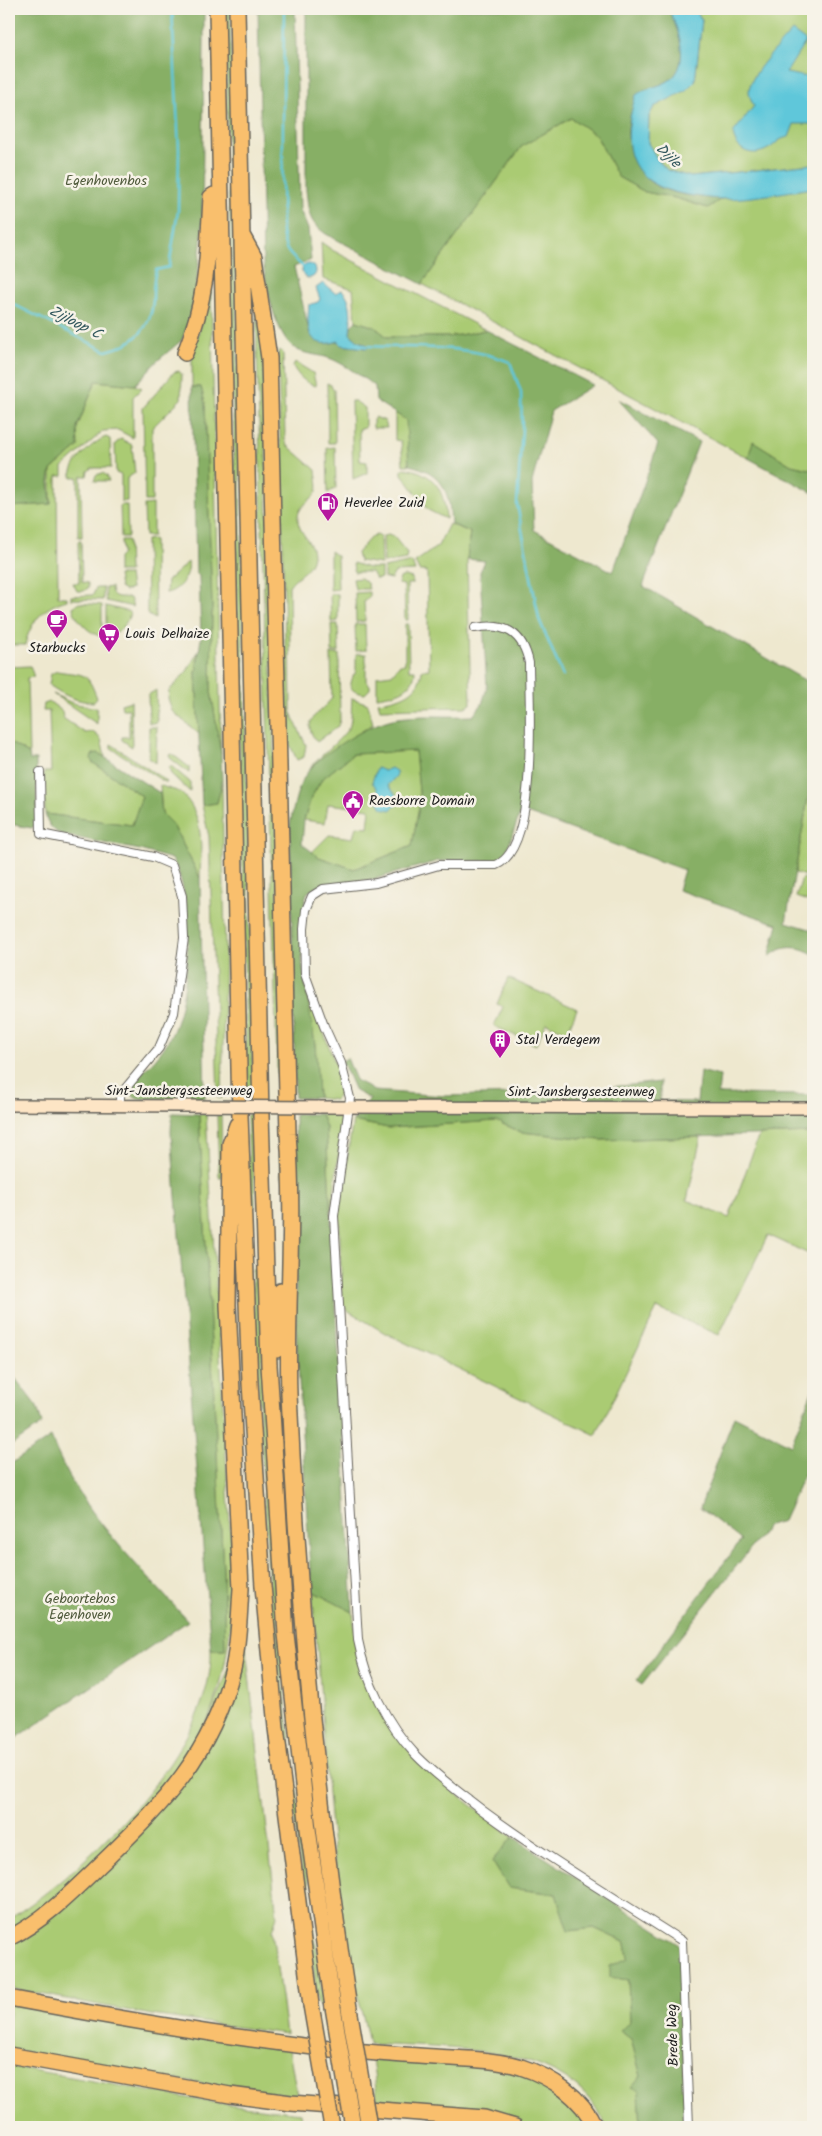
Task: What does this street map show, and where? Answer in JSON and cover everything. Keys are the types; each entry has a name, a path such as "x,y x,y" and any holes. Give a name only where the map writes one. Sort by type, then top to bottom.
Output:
{"highway":[{"path":"217,9 240,1116 250,1383 263,1586 276,1728 311,2005 332,2127"},
{"path":"237,9 261,1116 269,1365 286,1634 308,1829 333,2007 353,2127"},
{"path":"185,353 196,326 206,284 211,197 220,188"},
{"path":"242,234 254,257 269,358 288,1134 292,1204 289,1390 298,1542 321,1801 349,2008 369,2127"},
{"path":"9,1938 53,1909 140,1827 186,1774 207,1739 233,1668 238,1632 240,1589 238,1506 228,1305 230,1144 240,1116"},
{"path":"269,1365 278,1348 288,1134"},
{"path":"238,1506 247,1548 263,1586"},
{"path":"9,1998 273,2043 376,2054 484,2060 520,2067 556,2083 584,2109 595,2127"},
{"path":"9,2055 212,2092 291,2103 484,2118 515,2127"}],"main road":[{"name":"Sint-Jansbergsesteenweg","path":"9,1105 813,1108"}],"street":[{"path":"348,1107 350,1098 341,1063 324,1026 305,974 304,929 306,910 312,896 323,889 376,883 439,865 490,866 502,863 511,851 524,814 530,778 529,663 526,649 518,638 499,626 475,628"},
{"path":"40,772 42,834 153,857 172,865 182,896 184,938 174,1013 159,1048 120,1095 120,1099"},
{"name":"Brede Weg","path":"348,1107 334,1216 358,1640 369,1682 390,1720 414,1753 439,1777 523,1840 682,1941 690,2127"}],"green space":[{"name":"Egenhovenbos","path":"9,9 204,9 204,39 202,235 194,307 182,340 156,362 135,385 96,381 77,427 78,447 51,470 49,482 51,504 9,507"},
{"path":"225,9 230,9 253,1099 247,1098"},
{"path":"258,9 295,9 300,210 308,229 311,260 294,267 310,335 324,343 339,341 342,345 366,348 365,343 358,341 350,334 351,326 356,321 375,327 387,337 449,337 486,330 593,385 551,411 532,482 534,530 613,572 658,444 618,399 699,442 643,586 813,685 813,770 786,922 813,930 813,954 801,949 785,948 769,957 778,924 678,890 684,870 521,811 505,855 496,861 438,861 371,880 317,886 307,893 301,932 302,951 315,1045 318,1098 295,1098 290,825 299,788 306,774 327,753 372,726 403,717 473,716 482,704 487,688 480,572 485,561 467,559 470,532 451,524 449,502 437,478 421,468 409,465 406,420 376,401 375,386 353,371 329,358 297,350 286,340 272,307 263,262","holes":["415,751 420,801 412,846 354,869 319,857 302,844 304,820 311,798 322,779 353,754"]},
{"path":"306,9 668,9 679,35 681,45 680,64 677,72 671,79 661,85 641,91 629,120 628,137 630,147 641,171 655,185 685,195 721,199 708,208 675,198 645,192 618,177 596,135 571,118 522,146 422,284 326,234 312,220 306,190"},
{"path":"694,9 813,9 813,164 691,177 667,170 651,151 648,143 649,116 654,107 695,81 702,20"},
{"path":"571,118 596,135 618,177 645,192 675,198 708,208 721,199 813,188 813,470 791,465 754,442 748,458 422,284 522,146"},
{"path":"321,242 332,250 486,330 449,337 387,337 375,327 356,321 353,289 323,279"},
{"path":"211,281 221,754 211,691 212,606 205,403 201,387 192,387 192,360"},
{"path":"256,316 263,338 283,1098 278,1099"},
{"path":"280,350 283,353 285,439 287,445 316,470 318,485 316,493 301,509 298,516 299,526 312,549 312,560 308,567 289,586 291,713 306,745 304,757 297,760 289,743 287,723 278,352"},
{"path":"295,362 313,373 316,386 309,384 299,376 293,366"},
{"path":"179,371 182,375 181,399 152,428 152,501 145,501 143,408 174,372"},
{"path":"96,381 135,385 142,388 133,397 133,438 118,430 103,431 63,467 63,476 57,476 58,597 67,597 67,600 51,606 39,616 30,629 25,645 9,645 9,507 51,504 51,470 78,447 77,428"},
{"path":"327,383 334,390 335,443 328,443"},
{"path":"192,387 201,387 205,403 212,606 211,691 221,754 222,783 217,803 202,805 196,673 201,638 199,576 196,573"},
{"path":"351,401 355,401 365,408 365,428 359,429 360,461 367,462 367,473 353,479"},
{"path":"395,413 407,420 409,465 403,465 401,441 395,440"},
{"path":"375,417 385,421 387,428 373,428"},
{"path":"106,437 110,439 111,468 92,468 88,471 87,476 81,476 82,537 78,537 78,477 71,477 72,471 84,453 95,443"},
{"path":"121,439 132,445 135,473 127,478 127,501 121,502 121,475 116,473 115,444"},
{"path":"753,441 791,465 813,470 813,493 748,458"},
{"path":"335,447 336,488 328,493 327,448"},
{"path":"404,468 423,474 436,484 443,499 446,519 428,510 402,474"},
{"path":"103,473 109,481 94,481 96,475"},
{"path":"153,504 153,536 145,536 144,505"},
{"path":"120,505 127,505 128,537 121,537"},
{"path":"449,524 470,532 467,559 471,704 465,707 380,709 378,702 407,694 417,685 422,670 429,669 427,571 419,571 415,562 438,546"},
{"path":"376,535 380,536 381,564 359,561 357,553 370,538"},
{"path":"383,536 394,537 407,553 406,559 384,563"},
{"path":"154,539 155,619 147,614 146,540"},
{"path":"121,540 128,540 129,572 118,572 118,558 122,554"},
{"path":"78,541 81,541 82,582 88,583 88,588 84,591 77,591 73,583 79,583"},
{"path":"330,551 337,556 338,589 330,590"},
{"path":"188,562 188,572 183,582 171,592 166,593 167,581"},
{"path":"412,562 415,571 395,572 391,579 384,578 384,568"},
{"path":"353,563 369,568 381,568 381,578 376,579 372,572 354,572"},
{"path":"118,575 129,575 131,589 125,591 120,588"},
{"path":"404,576 412,578 413,584 407,584 408,620 405,620 404,585 398,584 400,578"},
{"path":"361,578 367,583 369,589 355,589 353,579"},
{"path":"111,587 111,591 115,596 130,598 133,607 106,601 105,588"},
{"path":"96,588 103,588 103,600 71,599 71,596 93,595"},
{"path":"369,592 369,598 364,601 365,621 356,622 355,593"},
{"path":"330,594 338,594 338,621 331,622"},
{"path":"79,603 102,605 102,636 88,630 76,616 73,607"},
{"path":"106,606 130,612 122,628 106,636"},
{"path":"331,624 338,624 339,652 332,652"},
{"path":"355,624 365,624 366,650 356,651"},
{"path":"405,624 408,624 409,670 415,670 414,677 408,687 403,690 377,697 377,676 392,674 400,664 405,664"},
{"path":"198,652 196,673 199,734 172,711 168,698 169,691 187,671"},
{"path":"331,654 339,654 340,720 338,726 317,742 310,728 313,718 332,698"},
{"path":"356,654 366,654 366,681 370,685 370,689 365,694 351,688 352,678 356,673"},
{"path":"30,666 34,677 27,678 29,754 9,742 9,667"},
{"path":"57,671 80,674 87,678 97,698 94,702 70,697 49,685 51,674"},
{"path":"156,690 157,723 149,723 148,695"},
{"path":"53,694 72,703 97,708 97,724"},
{"path":"352,698 368,704 373,724 310,768 348,729 351,722"},
{"path":"131,701 132,747 122,740 122,737 129,737 129,709 122,709 121,704"},
{"path":"50,702 62,711 63,718 85,733 93,732 101,739 105,757 98,753 92,762 142,796 132,825 45,814 44,772 51,772 49,711 43,711 44,704"},
{"path":"149,727 157,727 156,763 149,758"},
{"path":"9,742 29,754 30,760 36,760 37,822 32,828 9,824"},
{"path":"111,744 165,780 166,783 111,748"},
{"path":"415,751 420,801 412,846 354,869 319,857 312,852 329,835 353,838 356,826 368,827 370,809 328,804 325,823 304,820 311,798 322,779 353,754"},
{"path":"98,753 160,793 162,814 173,825 200,878 205,1098 140,1099 131,1093 135,1080 159,1055 174,1029 184,991 188,943 187,918 179,875 172,859 140,850 63,835 49,824 45,814 132,825 142,796 92,762 93,754"},
{"path":"172,754 189,767 189,773 170,758 169,755"},
{"path":"171,766 190,782 190,792 171,774 169,767"},
{"path":"813,775 813,878 795,873"},
{"path":"222,783 225,950 222,1098 218,1098 209,837 202,805 217,803"},
{"path":"160,785 181,793 194,811 198,822 201,844 200,878 173,825 162,814"},
{"path":"802,878 813,882 813,903 796,897"},
{"path":"302,975 343,1084 341,1093 335,1100 318,1098 315,1044"},
{"path":"508,978 577,1009 567,1032 546,1023 536,1045 494,1026 503,1007 497,1004"},
{"path":"347,1058 356,1080 374,1091 445,1096 551,1093 660,1082 660,1101 697,1102 700,1071 720,1076 718,1094 811,1095 813,1133 601,1140 521,1132 496,1121 388,1128 353,1121 370,1099 355,1091 342,1061"},
{"path":"336,1112 343,1119 331,1216 326,1128 321,1114"},
{"path":"172,1113 199,1114 223,1569 225,1650 211,1650 171,1132"},
{"path":"199,1114 206,1114 232,1560 230,1623 222,1679 202,1731 188,1758 169,1786 149,1808 63,1890 38,1911 9,1931 9,1919 40,1898 107,1838 140,1802 169,1765 192,1726 207,1687 211,1650 225,1650 223,1569"},
{"path":"221,1114 222,1177 219,1177 217,1115"},
{"path":"252,1114 255,1207 251,1207 247,1115"},
{"path":"282,1114 281,1179 278,1115"},
{"path":"295,1114 321,1114 326,1128 353,1612 312,1591 311,1586 296,1330"},
{"path":"353,1121 388,1128 496,1121 521,1132 601,1140 701,1137 687,1200 729,1218 759,1135 813,1133 813,1256 768,1235 719,1335 657,1308 596,1435 385,1333 342,1307 339,1207"},
{"path":"252,1270 258,1270 275,1583 288,1725 324,2006 318,2005 283,1726 269,1583"},
{"path":"9,1370 37,1407 42,1424 9,1447"},
{"path":"813,1389 813,1454 783,1521 769,1525 642,1685 636,1681 741,1540 700,1508 734,1416 791,1445"},
{"name":"Geboortebos Egenhoven","path":"51,1437 77,1489 110,1535 188,1621 9,1743 9,1465"},
{"path":"312,1591 353,1612 358,1660 371,1695 386,1721 403,1743 443,1783 513,1837 492,1861 509,1888 556,1894 569,1931 594,1928 626,1943 628,1959 611,1977 628,1980 631,2039 641,2076 639,2091 641,2127 606,2127 589,2099 565,2078 536,2064 503,2055 468,2050 369,2044 348,1956 339,1900"},
{"path":"244,1632 277,1916 272,1931 286,2034 152,2015 9,1988 9,1945 180,1790"},
{"path":"513,1837 680,1945 686,2127 641,2127 639,2091 631,2087 641,2076 631,2039 620,2031 630,2021 628,1980 610,1977 610,1966 628,1958 626,1943 594,1928 568,1931 556,1894 509,1888 492,1861"},
{"path":"9,2004 289,2049 297,2096 183,2081 9,2049"},
{"path":"372,2058 511,2069 539,2078 564,2095 589,2127 525,2127 378,2105"},
{"path":"9,2066 210,2102 300,2113 302,2127 9,2127"},
{"path":"381,2121 482,2127 382,2127"}],"water":[{"path":"668,9 695,9 702,20 695,81 685,91 654,107 649,116 648,143 658,160 667,170 691,177 813,164 813,188 756,197 718,199 674,192 657,185 644,176 635,164 630,150 628,134 630,116 636,95 644,90 663,84 677,72 680,63 681,44 676,25"},
{"path":"792,31 806,41 786,73 813,78 813,124 794,124 789,137 781,139 766,150 754,153 749,152 740,148 734,139 733,133 754,106 749,91 754,76"},
{"path":"306,264 312,264 316,271 312,278 306,278 302,274 302,268"},
{"path":"323,283 335,293 342,290 346,294 350,304 350,334 358,341 370,346 366,348 341,345 339,341 321,343 311,336 308,322 309,305 318,302 320,299 316,288"},
{"path":"377,768 384,771 391,768 396,771 397,775 388,785 396,795 397,805 390,810 382,808 375,796 378,790 372,782"}],"waterway":[{"name":"Zijloop C","path":"9,302 106,351 132,340 148,321 153,301 156,270 169,267 178,211 179,149 172,9"},
{"path":"284,9 282,232 287,250 305,269"},
{"path":"366,346 421,347 476,352 510,362 521,392 522,429 517,504 539,619 563,676"}],"place":[{"name":"Heverlee Zuid","path":"328,522"},
{"name":"Starbucks","path":"57,639"},
{"name":"Louis Delhaize","path":"109,653"},
{"name":"Raesborre Domain","path":"353,820"},
{"name":"Stal Verdegem","path":"500,1059"}],"water label":[{"name":"Dijle","path":"668,156"}]}
